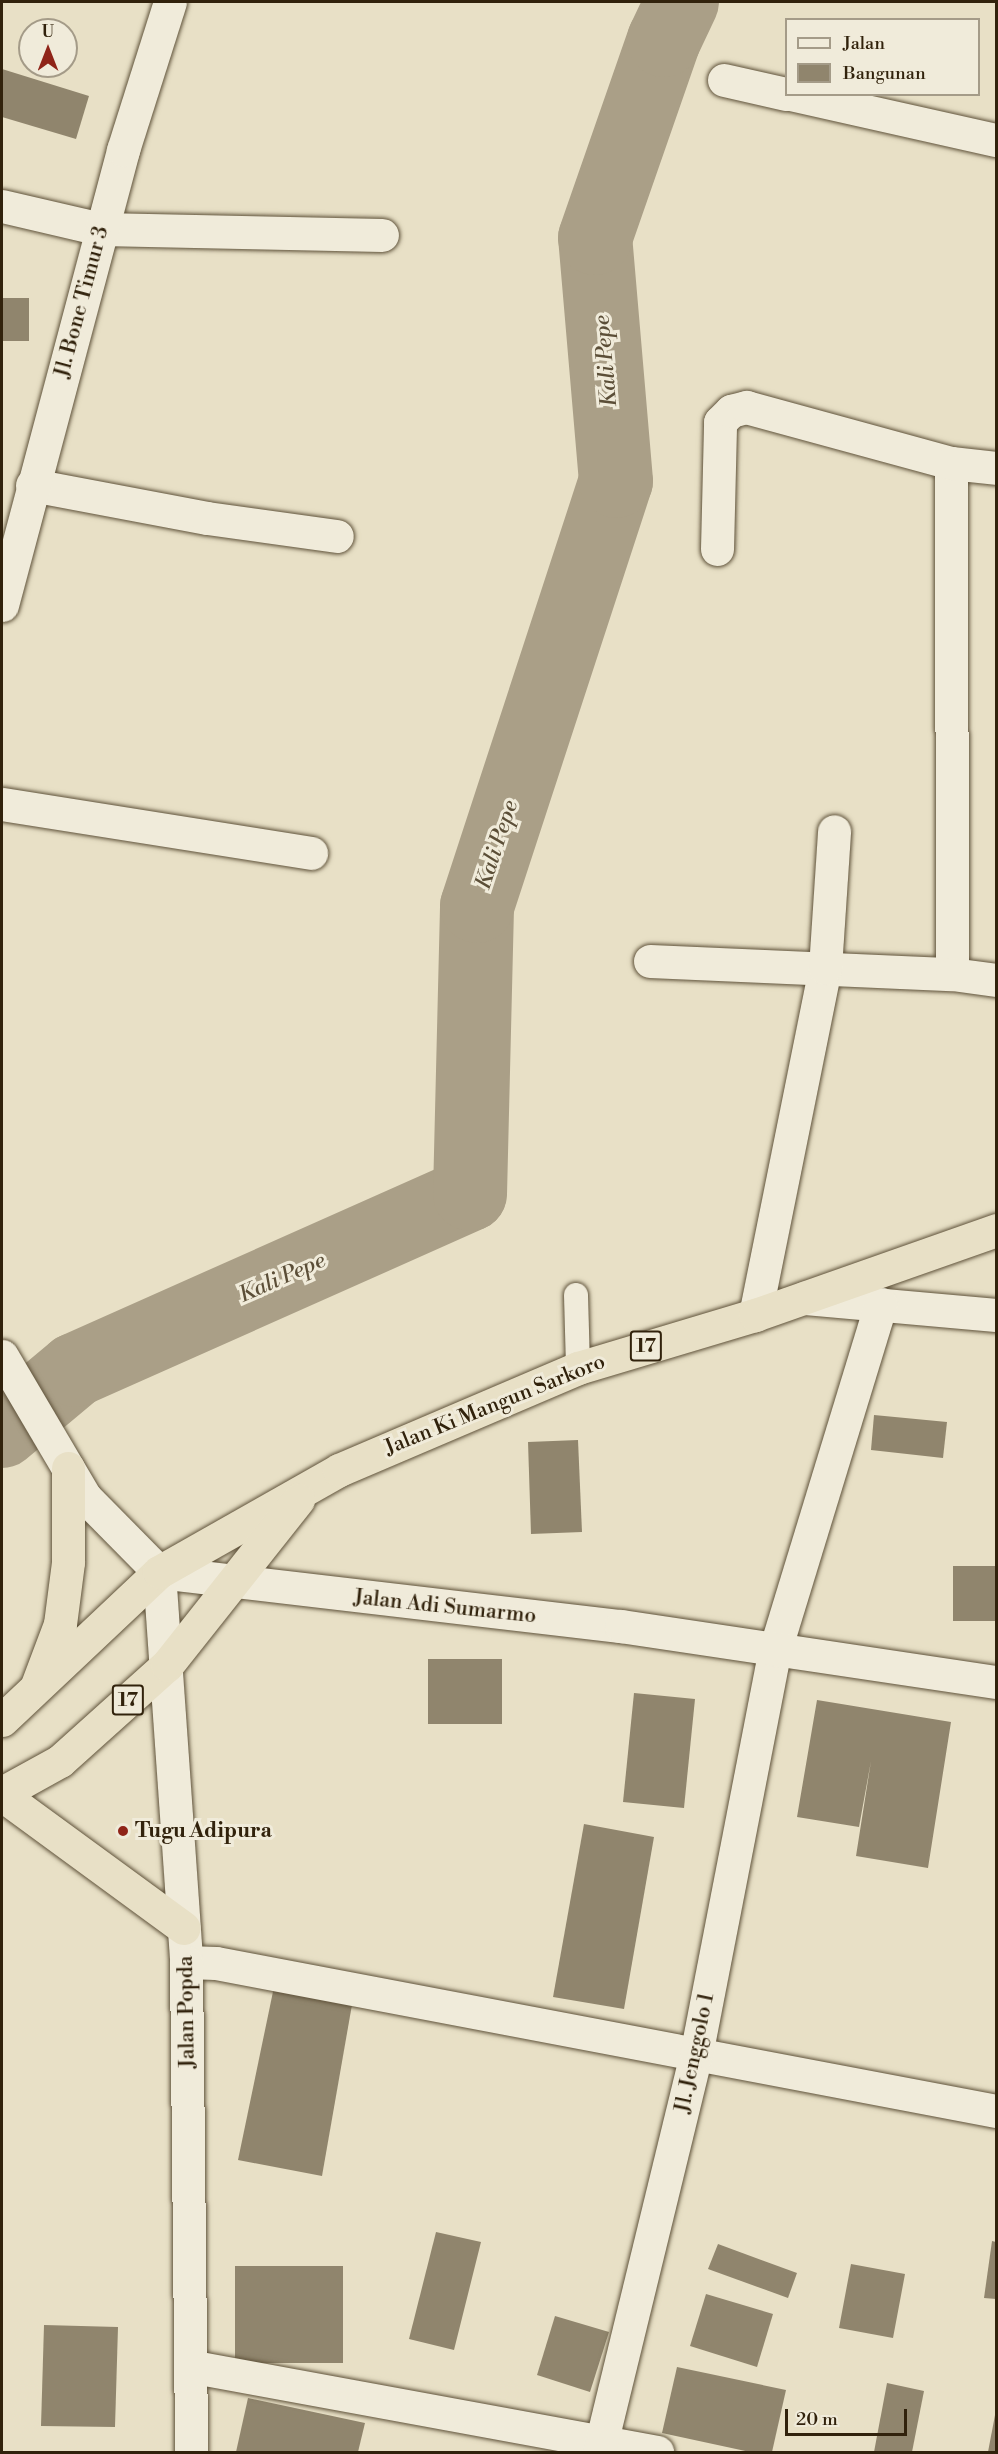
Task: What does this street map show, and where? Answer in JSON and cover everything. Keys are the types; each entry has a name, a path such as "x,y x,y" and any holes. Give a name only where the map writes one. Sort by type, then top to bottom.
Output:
{"highway":[{"name":"Jalan Ki Mangun Sarkoro","path":"306,1489 349,1465 578,1368 755,1315 996,1230"},
{"path":"35,1692 63,1603 69,1562 68,1468"},
{"name":"17","path":"2,1720 35,1692 159,1572 306,1489"},
{"name":"17","path":"2,1794 60,1761 167,1665 235,1583 306,1489"},
{"path":"2,1794 184,1928"}],"street":[{"name":"Jl. Bone Timur 3","path":"2,605 32,485 102,229 170,2"},
{"path":"724,80 785,93"},
{"path":"797,96 996,140"},
{"path":"2,207 102,229 382,235"},
{"path":"717,549 720,422 730,411 746,407 951,463 996,468"},
{"path":"951,463 952,974"},
{"path":"32,485 207,518 337,536"},
{"path":"2,804 311,854"},
{"path":"755,1315 825,968 834,831"},
{"path":"650,962 952,974 996,980"},
{"path":"805,1298 996,1315"},
{"name":"Jl. Jenggolo 1","path":"600,2447 696,2055 775,1650 881,1304"},
{"path":"2,1356 85,1497 159,1572"},
{"name":"Jalan Adi Sumarmo","path":"159,1572 235,1583 621,1626 996,1682"},
{"name":"Jalan Popda","path":"159,1572 186,1962 194,2367 191,2452"},
{"path":"186,1962 216,1963 996,2111"},
{"path":"194,2367 600,2447 657,2452"}],"lane":[{"path":"576,1295 578,1368"}],"building":[{"path":"2,69 18,74 18,78 31,78 89,96 76,139 2,117"},
{"path":"2,298 29,298 29,341 2,341"},
{"path":"874,1415 947,1422 943,1458 871,1450"},
{"path":"578,1440 582,1532 531,1534 528,1442"},
{"path":"953,1566 996,1566 996,1621 953,1621"},
{"path":"428,1659 502,1659 502,1724 428,1724"},
{"path":"634,1693 695,1699 684,1808 623,1802"},
{"path":"817,1700 951,1722 928,1868 856,1856 871,1761 859,1827 797,1817"},
{"path":"584,1824 654,1837 624,2009 553,1997"},
{"path":"275,1982 353,1999 322,2176 238,2160"},
{"path":"436,2232 481,2242 454,2350 409,2339"},
{"path":"992,2241 996,2242 996,2299 984,2298"},
{"path":"718,2244 797,2273 788,2298 708,2269"},
{"path":"851,2264 905,2274 893,2338 839,2328"},
{"path":"235,2266 343,2266 343,2363 235,2363"},
{"path":"706,2294 773,2314 757,2367 690,2346"},
{"path":"555,2316 609,2332 590,2392 537,2375"},
{"path":"44,2325 118,2327 115,2427 41,2426"},
{"path":"677,2367 786,2390 772,2452 750,2452 662,2433"},
{"path":"887,2383 924,2391 912,2452 874,2452"},
{"path":"248,2398 365,2423 358,2452 236,2452"},
{"path":"995,2415 996,2452 988,2452"}],"waterway":[{"name":"Kali Pepe","path":"2,1431 75,1370 470,1194 477,906 616,481 595,238 664,40 682,2"}],"place":[{"name":"Tugu Adipura","path":"123,1831"}]}
